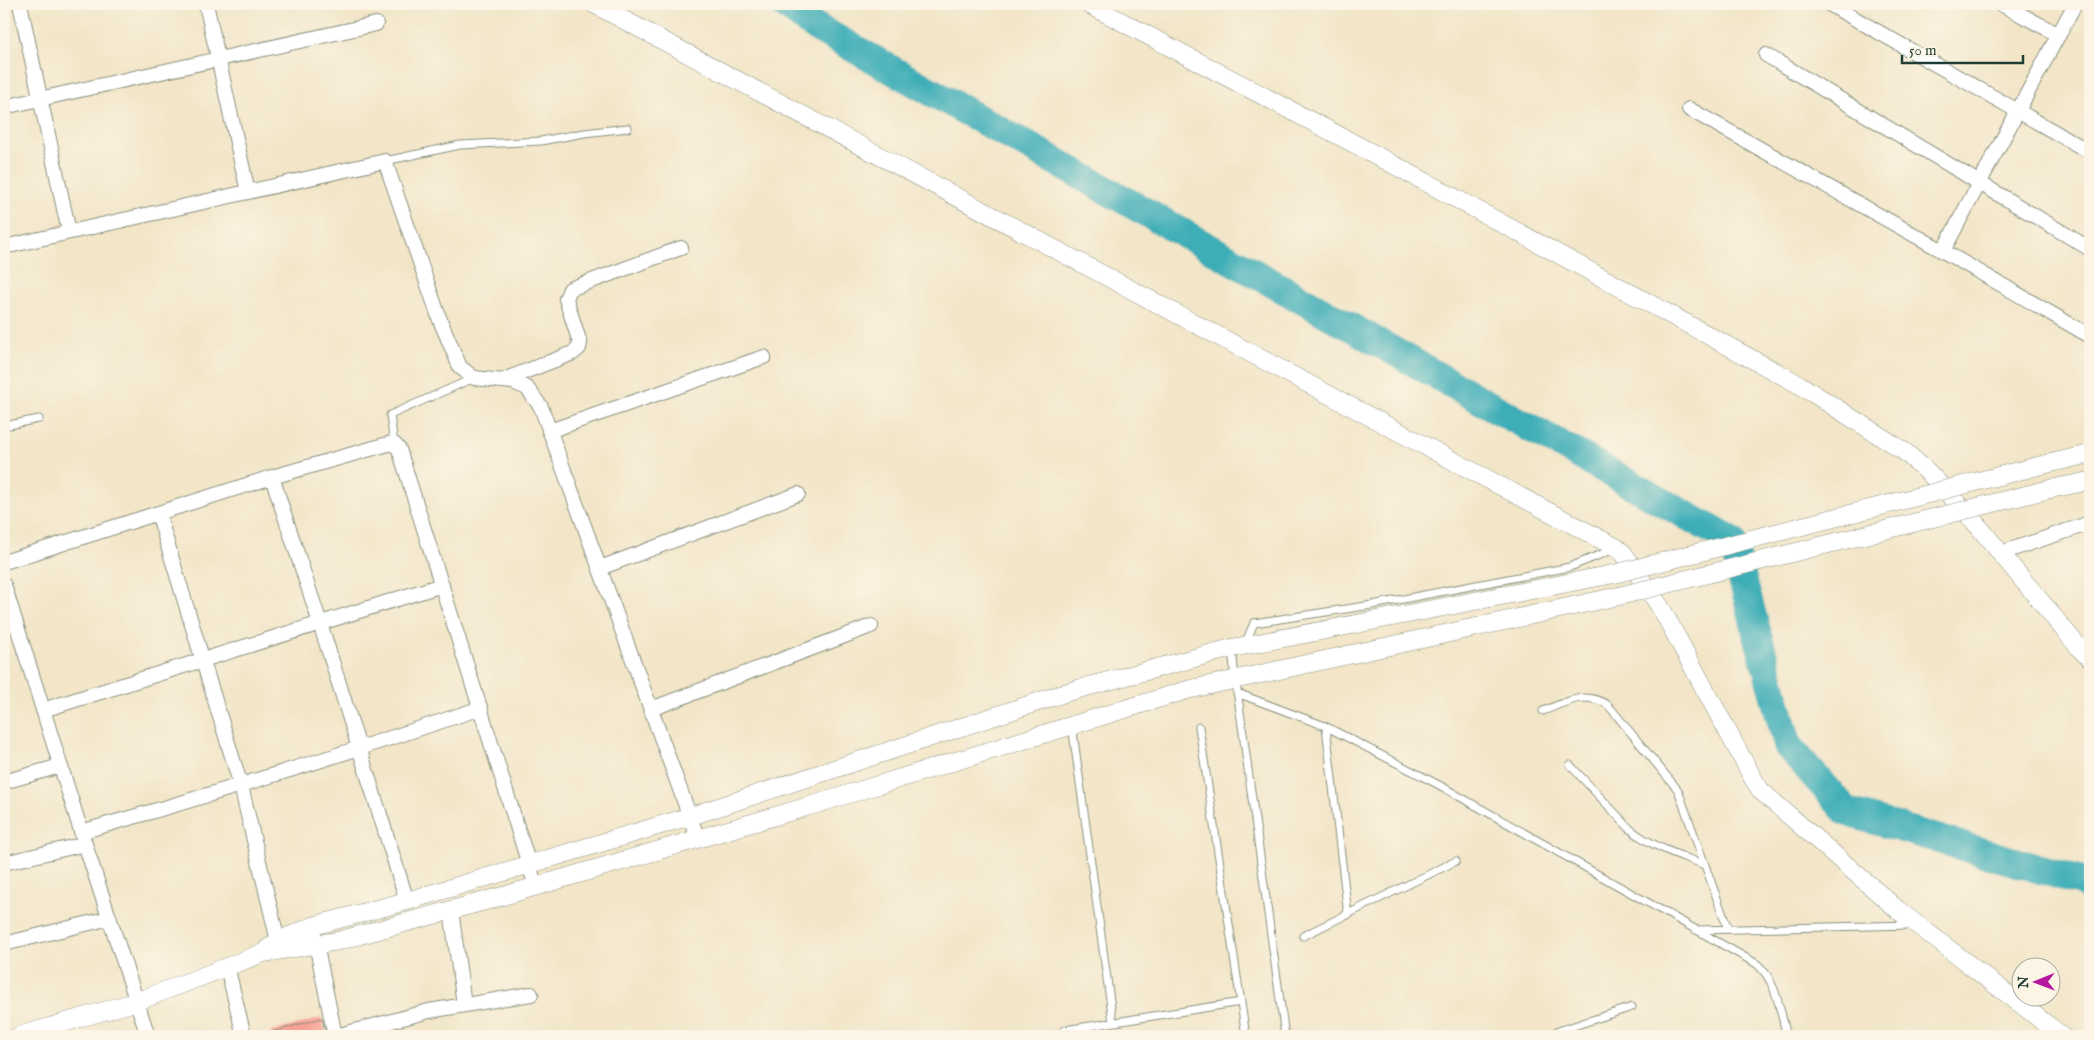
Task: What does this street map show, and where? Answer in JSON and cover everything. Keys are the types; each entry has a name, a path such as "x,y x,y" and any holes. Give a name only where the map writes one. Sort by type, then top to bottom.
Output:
{"street":[{"path":"20,4 69,232"},
{"path":"206,4 220,59 248,192"},
{"path":"594,4 1617,548 1624,554 1661,608 1754,780 1762,791 1917,925 2062,1036"},
{"path":"1088,4 1377,155 1800,385 1916,460 2001,553 2090,659"},
{"path":"1829,4 2090,152"},
{"path":"2001,4 2059,35"},
{"path":"1943,251 2075,4"},
{"path":"4,107 376,24"},
{"path":"1766,55 2090,249"},
{"path":"1688,109 1943,251 2090,336"},
{"path":"4,247 385,161 440,320 460,367 474,378 513,382 527,388 541,407 698,839"},
{"path":"500,381 573,353 579,348 580,343 566,299 570,288 681,248"},
{"path":"550,431 764,357"},
{"path":"4,562 272,477 388,444 394,444 399,449 536,887"},
{"path":"262,953 278,941 313,926 407,901 691,816 1071,691 1239,647 1614,574 2090,454"},
{"path":"272,477 407,901"},
{"path":"19,1036 51,1032 262,953 338,941 536,887 1187,690 1236,686 1619,596 2050,489 2090,481"},
{"path":"600,568 798,494"},
{"path":"158,513 240,786 278,941"},
{"path":"2001,553 2090,523"},
{"path":"4,585 60,766 148,1036"},
{"path":"43,710 442,585"},
{"path":"651,709 871,626"},
{"path":"4,863 360,749 481,708"},
{"path":"4,782 60,766"},
{"path":"451,910 464,1005"},
{"path":"4,944 110,918"},
{"path":"313,926 315,945 336,1036 429,1011 531,994"},
{"path":"227,966 244,1036"}],"lane":[{"path":"385,161 460,145 541,141 584,133 628,128"},
{"path":"394,444 390,415 474,378"},
{"path":"4,426 39,419"},
{"path":"1285,1036 1236,686 1239,647 1254,624 1372,605 1570,568 1617,548"},
{"path":"1236,686 1326,727 1439,785 1757,964 1765,971 1771,982 1787,1036"},
{"path":"1543,711 1585,697 1597,698 1608,705 1678,790 1728,929"},
{"path":"1072,726 1113,1022"},
{"path":"1199,727 1246,1036"},
{"path":"1326,727 1348,915"},
{"path":"1570,765 1630,829 1639,836 1652,844 1705,865"},
{"path":"1303,936 1456,861"},
{"path":"1696,930 1917,925"},
{"path":"1065,1030 1240,1002"},
{"path":"1543,1036 1632,1007"}],"building":[{"path":"322,1018 326,1035 271,1036 271,1032"}],"waterway":[{"path":"784,4 814,26 1732,541 1788,746 1847,812 2083,882 2090,889"}]}
